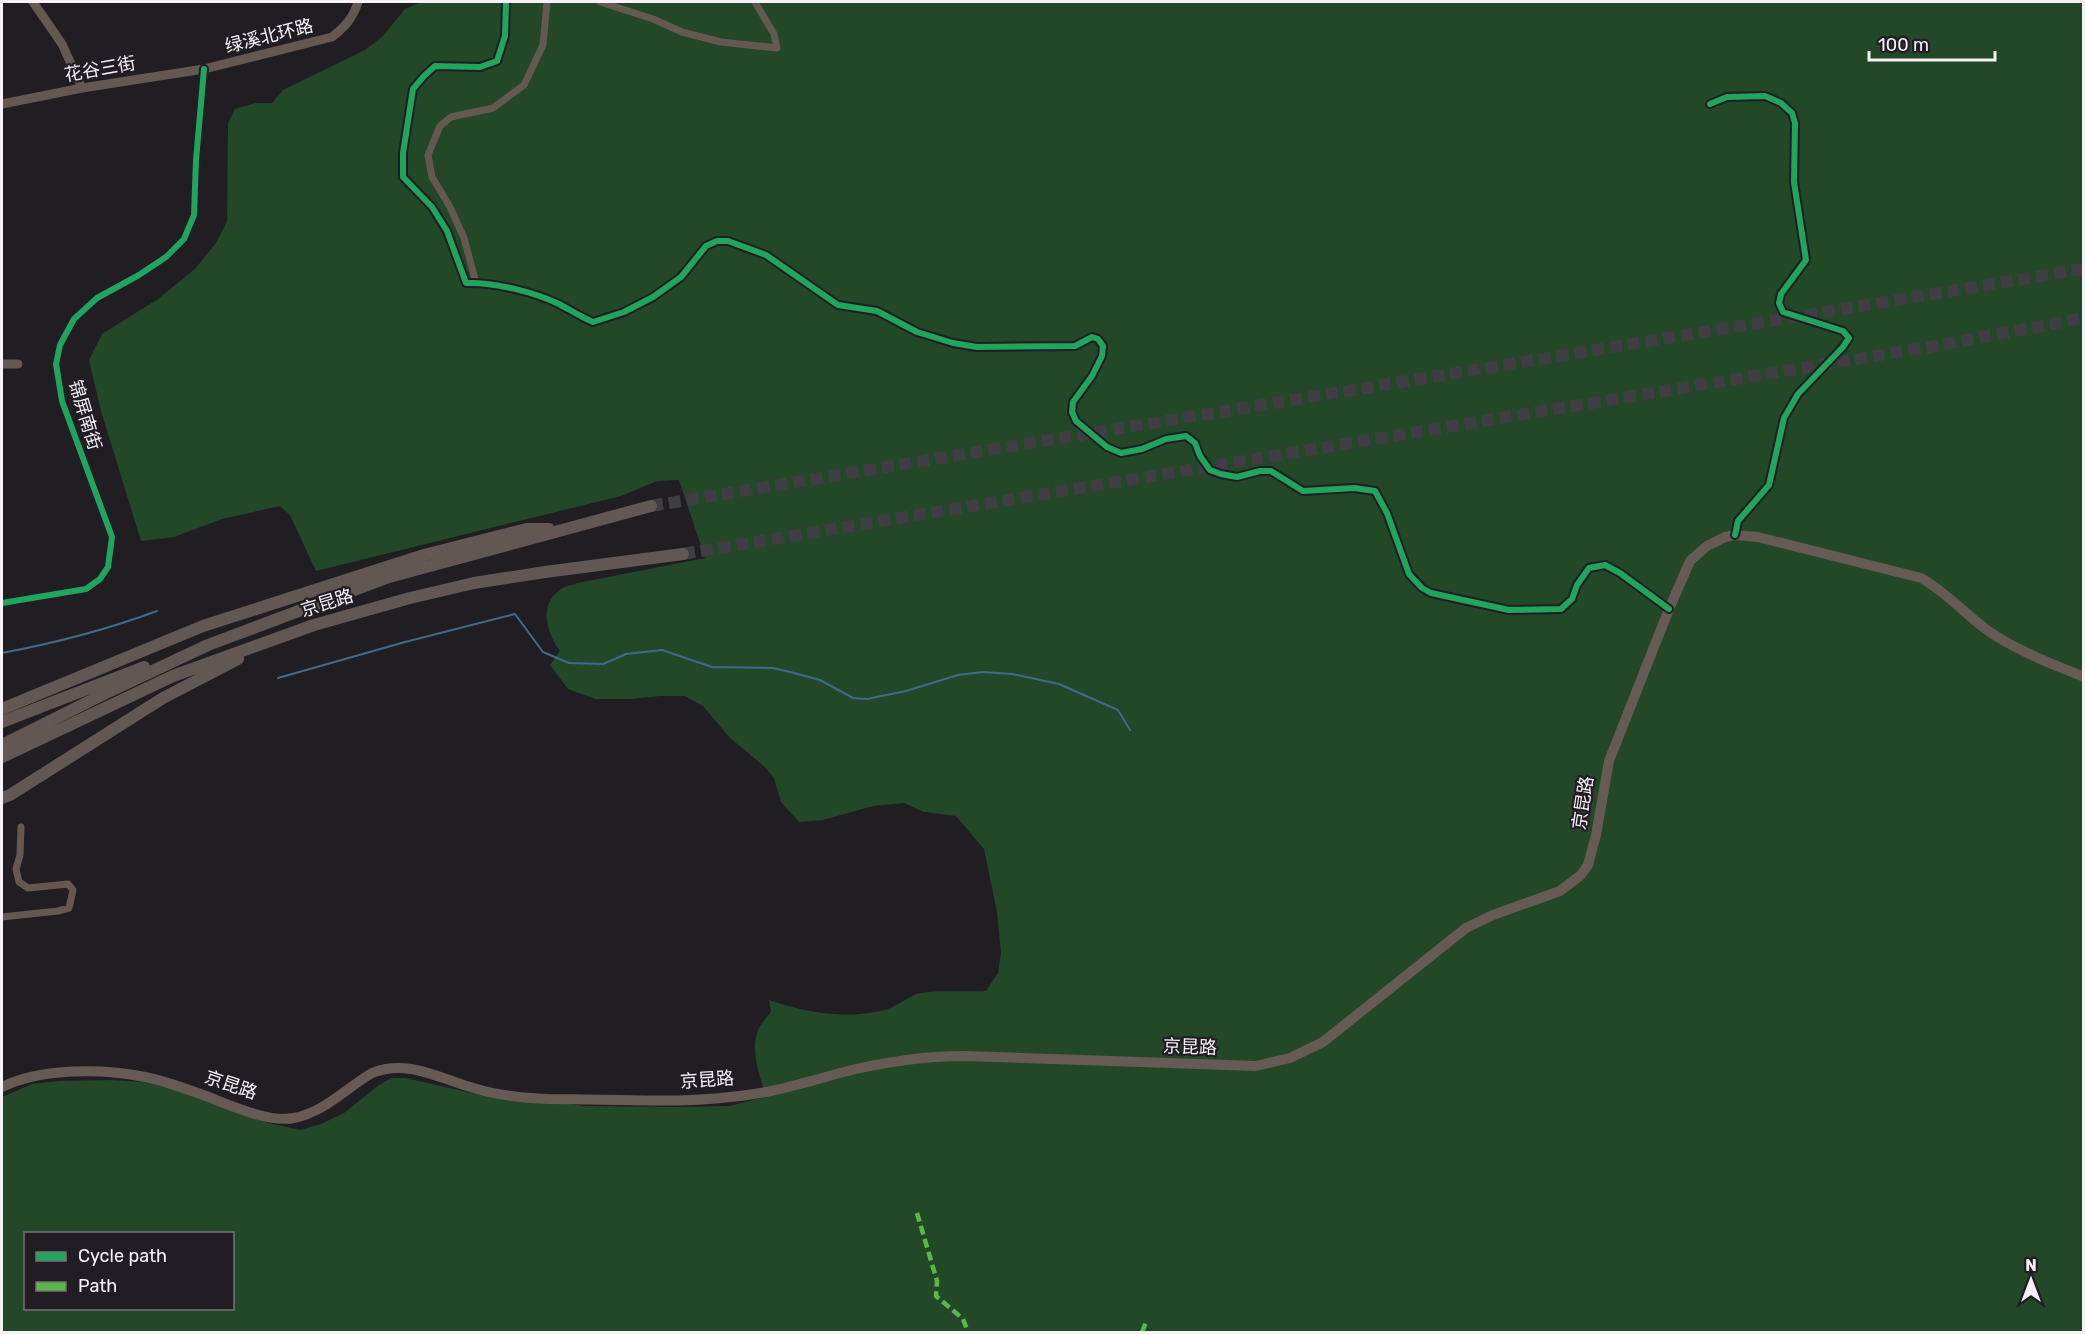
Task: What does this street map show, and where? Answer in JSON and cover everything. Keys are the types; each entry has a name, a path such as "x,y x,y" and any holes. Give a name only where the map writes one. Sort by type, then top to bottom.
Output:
{"highway":[{"name":"京昆路","path":"2,757 24,741 110,691 208,645 389,577 651,506"},
{"path":"2,710 203,626 334,583 424,555 527,529 562,530"},
{"name":"京昆路","path":"2,745 24,741 173,676 314,625 410,598 474,583 683,554"},
{"path":"2,798 163,698 231,663 314,625"},
{"path":"2,722 127,673 208,645"}],"main road":[{"name":"京昆路","path":"2,1087 19,1080 46,1074 80,1072 131,1074 175,1085 245,1110 285,1119 318,1111 372,1073 381,1069 399,1067 420,1071 476,1089 514,1097 689,1100 755,1094 856,1069 924,1057 964,1056 1256,1066 1305,1052 1338,1031 1466,928 1493,915 1560,891 1581,874 1588,865 1594,843 1609,761 1669,609 1690,561 1715,541 1735,535 1758,537 1921,578 1944,592 1985,628 2014,647 2084,676"}],"street":[{"path":"33,2 62,44 82,88"},
{"name":"绿溪北环路","path":"204,69 332,37 346,26 358,2"},
{"path":"506,2 505,36 497,61 480,67 435,66 413,89 404,153 404,177 432,207 442,223 466,283 525,291 558,304 592,322 624,312 653,297 681,277 706,246 717,241 728,241 766,255 838,305 877,311 917,332 953,343 977,347 1075,346 1092,337 1098,339 1103,346 1102,356 1092,376 1073,402 1072,412 1076,422 1114,450 1121,453 1142,449 1166,439 1186,436 1195,443 1200,456 1210,470 1221,474 1237,477 1260,471 1271,471 1303,491 1354,488 1375,491 1387,513 1408,574 1422,588 1431,593 1509,610 1561,609 1572,599 1577,585 1589,568 1605,565 1620,573 1669,609"},
{"path":"476,283 464,238 450,207 432,177 428,155 440,126 451,117 493,108 524,85 543,45 547,2"},
{"path":"600,2 653,19 682,32 711,39 777,48 774,34 755,2"},
{"name":"花谷三街","path":"2,104 82,88 204,69"},
{"name":"锦屏南街","path":"2,603 86,589 100,579 108,567 112,537 62,401 56,364 60,345 74,319 97,298 166,257 184,239 194,215 204,69"},
{"path":"1710,104 1727,97 1765,96 1781,103 1792,113 1795,123 1794,182 1806,260 1781,294 1779,303 1783,312 1843,331 1849,338 1798,394 1784,418 1769,485 1738,521 1735,535"},
{"path":"2,364 18,364"},
{"path":"2,917 58,911 69,908 72,901 73,890 68,884 28,888 19,882 16,869 20,855 21,827"}],"green space":[{"path":"421,2 2083,2 2083,1332 2,1332 2,1097 32,1084 108,1080 143,1082 226,1105 268,1123 300,1130 321,1124 344,1113 391,1078 406,1078 476,1094 587,1106 729,1106 766,1097 756,1062 755,1045 759,1028 771,1012 769,1000 828,1014 858,1014 888,1009 921,993 986,991 998,973 1001,953 997,912 984,849 956,816 924,812 904,803 873,806 823,820 799,822 781,802 774,778 765,767 730,738 703,706 685,696 595,699 568,689 550,665 560,651 548,628 547,611 553,596 562,589 578,583 705,558 679,480 657,481 621,496 316,571 290,515 280,506 222,519 174,537 141,541 101,411 89,360 102,334 158,299 195,269 216,243 227,222 228,123 235,109 256,103 272,103 283,90 365,50 383,36 405,9"}],"waterway":[{"path":"2,653 80,635 157,611"},
{"path":"278,678 515,614 543,652 569,663 603,664 626,654 662,650 712,667 773,668 794,673 820,680 853,698 867,699 906,691 958,675 983,672 1012,674 1059,684 1118,710 1130,730"}],"tunnel":[{"path":"651,506 2084,269"},
{"path":"683,554 1935,346 2084,318"}],"marked path":[{"path":"917,1213 937,1281 936,1296 963,1319 968,1332"},
{"path":"1142,1332 1147,1320"}],"cycle path":[{"path":"506,2 505,36 497,61 480,67 435,66 413,89 403,153 403,177 432,207 447,231 466,283 489,284 526,292 559,304 593,322 624,312 653,297 681,277 706,246 717,241 728,241 766,255 838,305 877,311 917,332 953,343 977,347 1075,346 1092,337 1098,339 1103,346 1102,356 1092,376 1073,402 1072,412 1076,421 1107,447 1121,453 1142,449 1166,439 1186,436 1195,443 1200,456 1210,470 1221,474 1237,477 1260,471 1271,471 1303,491 1354,488 1375,491 1387,513 1409,574 1422,588 1431,593 1509,610 1561,609 1572,599 1577,585 1589,568 1605,565 1620,573 1669,609"},
{"path":"2,603 86,589 100,579 108,567 112,537 62,401 56,364 60,345 74,319 97,298 166,257 184,239 194,215 204,69"},
{"path":"1710,104 1727,97 1765,96 1781,103 1792,113 1795,123 1794,182 1806,260 1781,294 1779,303 1783,312 1843,331 1849,338 1798,394 1784,418 1769,485 1738,521 1735,535"}]}
